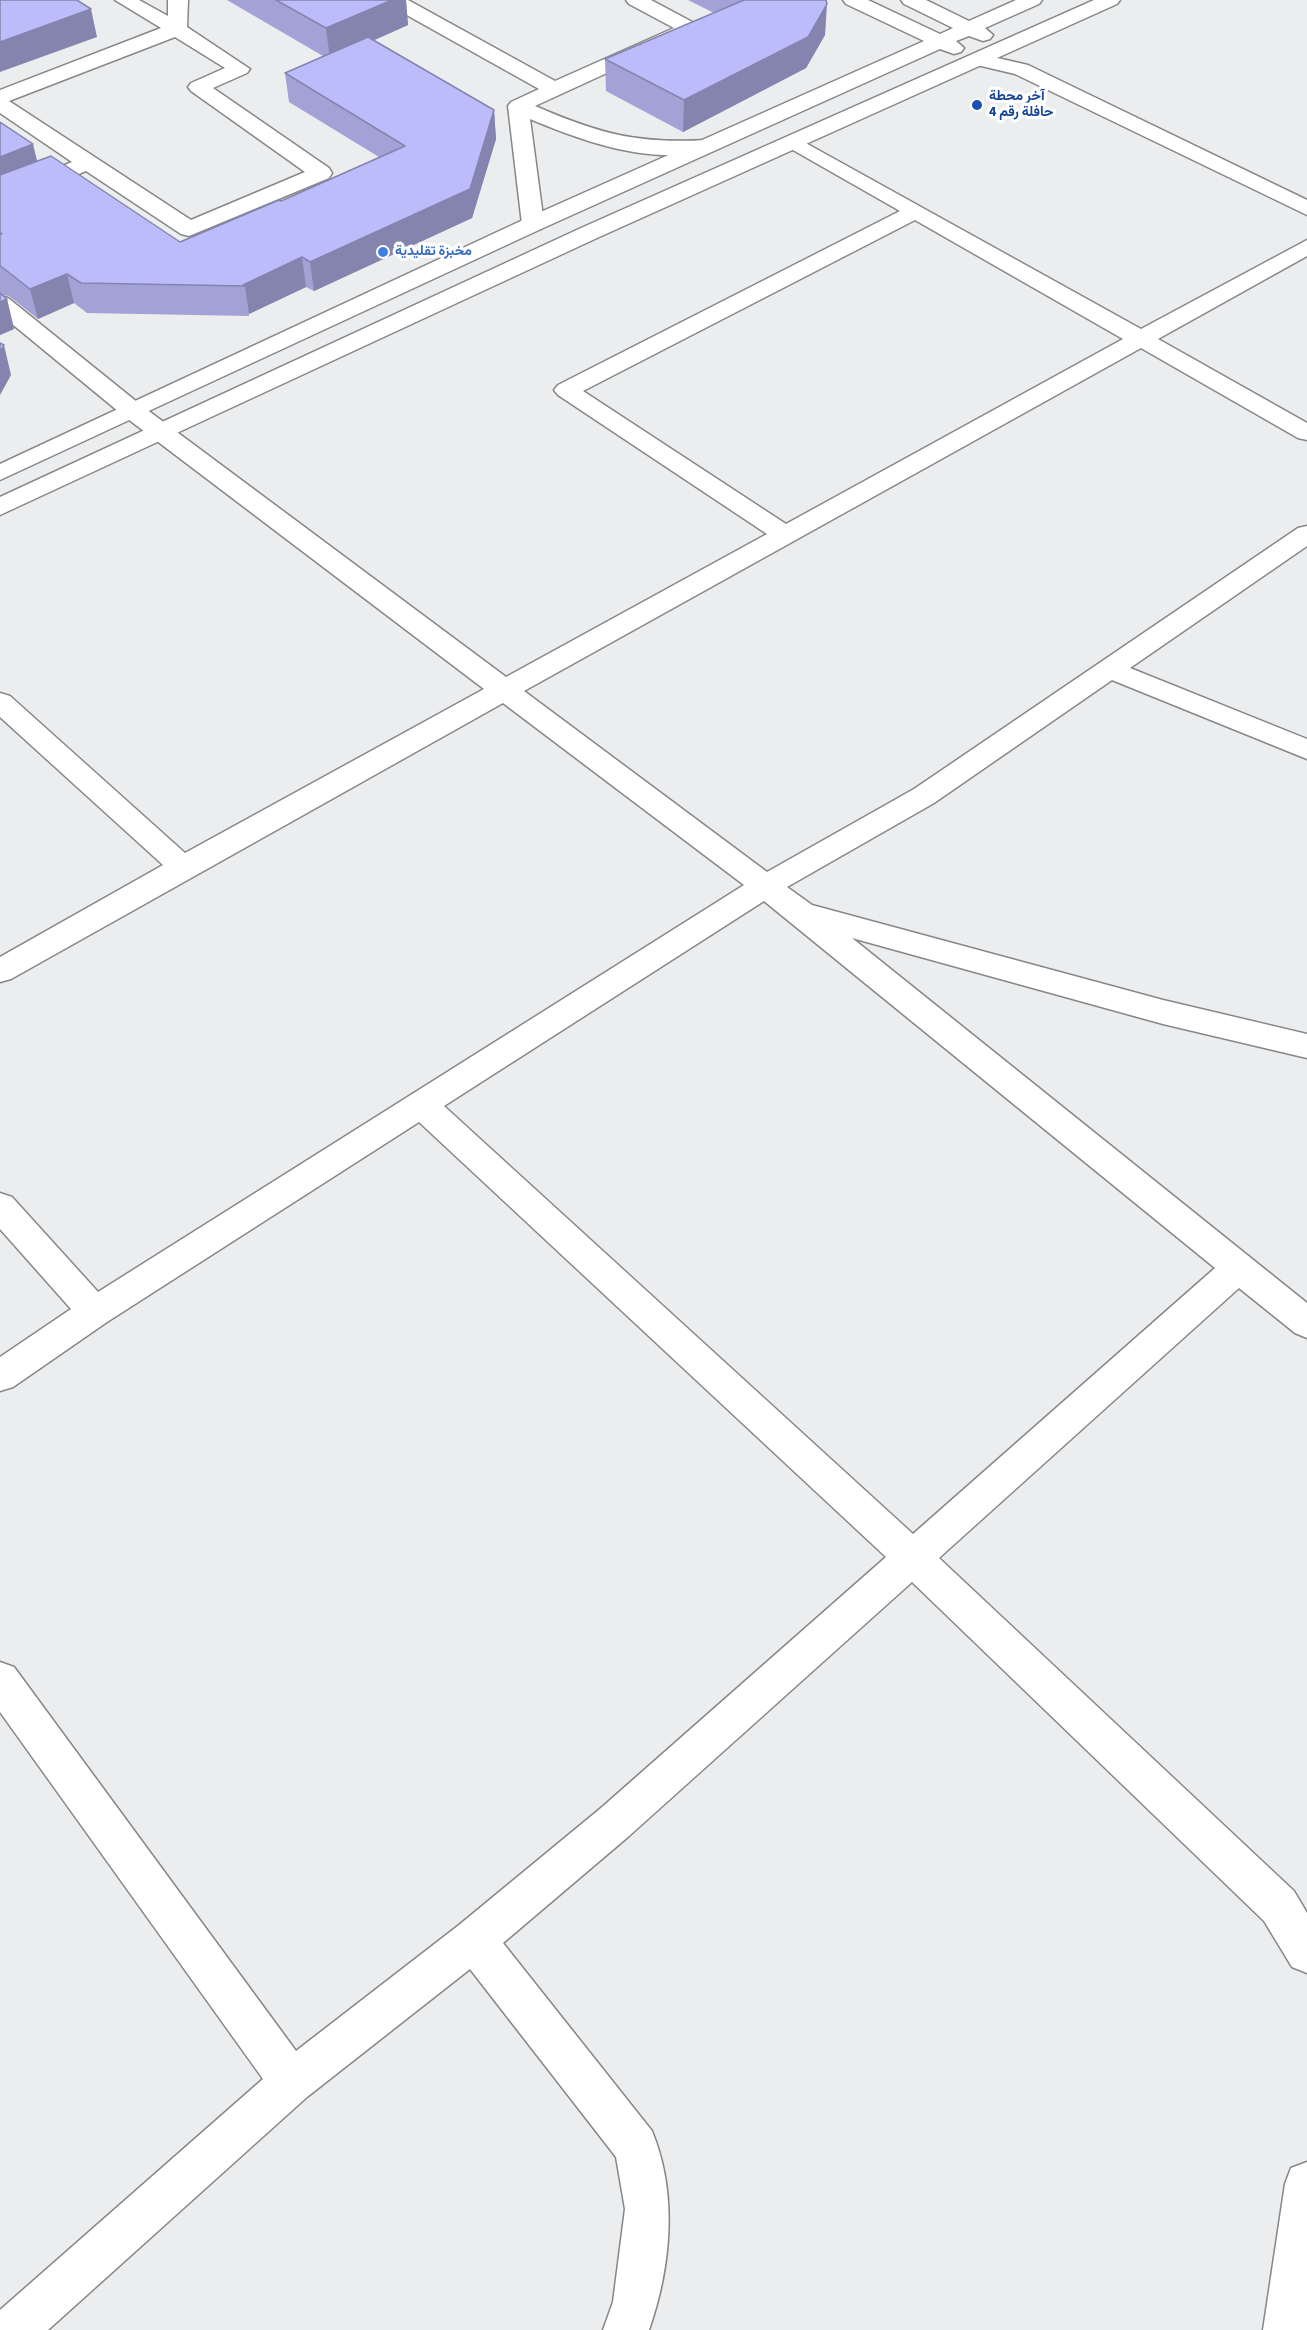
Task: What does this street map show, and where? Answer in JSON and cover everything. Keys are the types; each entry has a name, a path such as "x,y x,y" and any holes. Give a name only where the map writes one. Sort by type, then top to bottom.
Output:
{"street":[{"path":"0,104 189,229 321,173 198,87 240,69 177,28 125,0"},
{"path":"177,28 178,0"},
{"path":"394,0 554,89"},
{"path":"518,106 690,28 636,0"},
{"path":"853,0 980,60 1021,69 1307,207"},
{"path":"911,0 1006,47 1021,69"},
{"path":"0,473 533,224 1032,0"},
{"path":"0,507 383,328 1110,0"},
{"path":"0,97 177,28"},
{"path":"518,106 572,130 608,141 654,148 708,146"},
{"path":"518,106 533,224"},
{"path":"793,142 1307,433"},
{"path":"0,200 88,164"},
{"path":"788,536 566,390 915,212"},
{"path":"0,971 183,867 788,536 1307,248"},
{"path":"0,303 133,411 801,913 1307,1323"},
{"path":"0,1376 95,1312 765,886 924,796 1307,534"},
{"path":"1109,669 1307,750"},
{"path":"0,702 183,867"},
{"path":"801,913 1163,1012 1307,1046"},
{"path":"422,1104 914,1559 1279,1906 1307,1952"},
{"path":"0,1206 95,1312"},
{"path":"13,2330 292,2082 474,1940 615,1822 914,1559 1238,1268"},
{"path":"0,1680 292,2082"},
{"path":"474,1940 636,2148 648,2209 636,2302 626,2330"},
{"path":"1286,2330 1307,2184"}],"building":[{"path":"0,0 77,0 91,9 0,42"},
{"path":"276,0 392,0 326,28"},
{"path":"744,0 826,0 827,4 808,37 684,100 605,59"},
{"path":"368,37 494,110 470,189 310,262 302,257 243,285 245,286 81,283 67,274 30,289 0,266 0,234 2,234 0,232 0,175 51,156 180,242 281,201 405,146 285,73"},
{"path":"0,122 33,144 0,157"},
{"path":"0,293 7,299 0,302"}],"place":[{"name":"آخر محطة حافلة رقم 4","path":"977,105"},
{"name":"مخبزة تقليدية","path":"383,252"}]}
